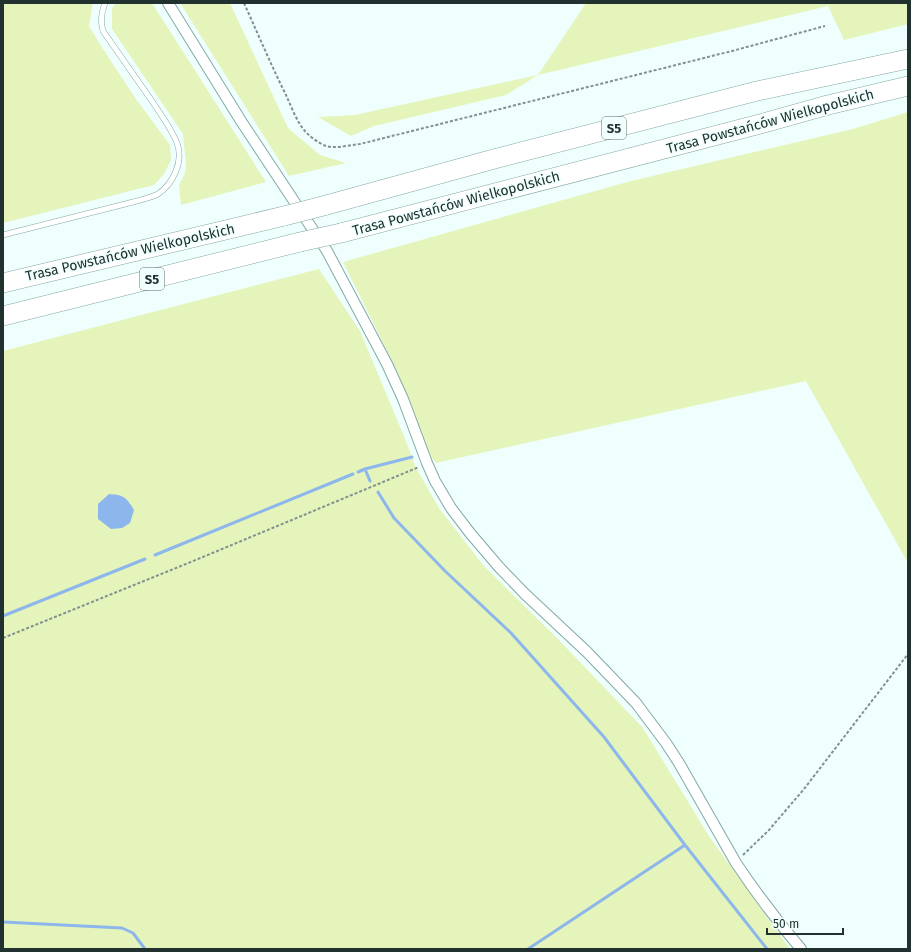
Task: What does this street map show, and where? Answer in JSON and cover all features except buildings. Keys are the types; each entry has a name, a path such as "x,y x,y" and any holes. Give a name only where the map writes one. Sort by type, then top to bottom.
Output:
{"highway":[{"name":"Trasa Powstańców Wielkopolskich","path":"3,283 284,216 494,159 757,91 908,58"},
{"name":"Trasa Powstańców Wielkopolskich","path":"3,316 341,233 828,105 908,86"}],"street":[{"path":"168,3 241,121 327,251 387,364 403,399 427,463 435,481 451,508 470,533 524,594 614,679 648,718 679,763 736,863 777,920 801,949"}],"lane":[{"path":"3,235 154,196 163,190 175,172 179,153 178,143 103,31 101,17 104,3"}],"path":[{"path":"244,3 281,86 300,124 311,137 318,142 326,146 336,147 360,144 826,26"},
{"path":"3,638 186,564 427,463"},
{"path":"736,863 769,830 804,789 908,654"}],"green space":[{"path":"3,3 93,3 89,26 136,99 170,145 171,160 164,174 154,185 3,223"},
{"path":"116,3 152,3 266,182 181,205 179,185 185,173 186,165 183,134 112,29 112,8"},
{"path":"180,3 230,3 288,128 320,155 346,163 289,176"},
{"path":"586,3 908,3 908,24 844,40 828,6 538,75"},
{"path":"538,75 506,95 374,126 351,136 318,117 355,115"},
{"path":"908,112 908,563 806,381 436,463 431,457 396,369 343,262 631,181 853,129"},
{"path":"319,269 360,331 416,468 439,508 483,565 556,637 643,728 709,836 790,949 3,949 3,351"}],"water":[{"path":"109,494 121,496 129,502 134,510 130,523 122,528 111,529 98,519 98,504"}],"waterway":[{"path":"358,472 412,457"},
{"path":"365,469 370,481"},
{"path":"155,555 353,474"},
{"path":"378,492 394,518 445,571 511,633 604,737 685,845 767,949"},
{"path":"3,616 145,559"},
{"path":"528,949 685,845"},
{"path":"3,922 122,928 133,933 145,949"}]}
